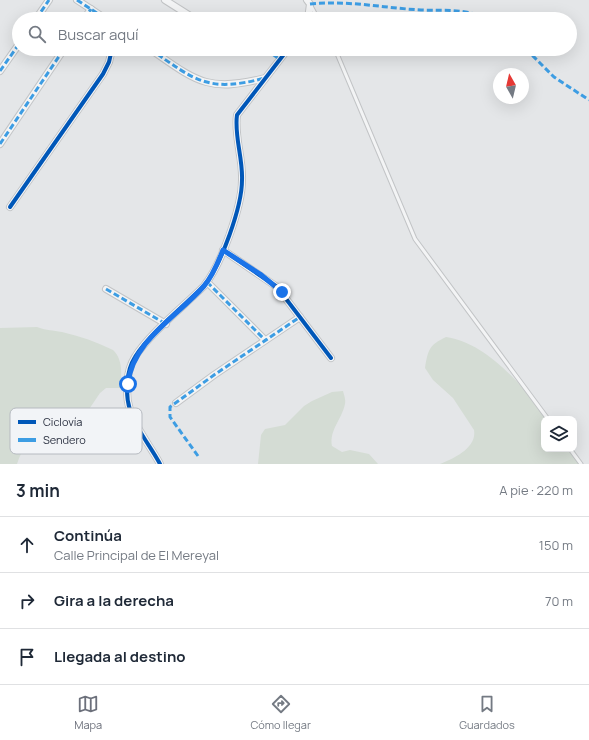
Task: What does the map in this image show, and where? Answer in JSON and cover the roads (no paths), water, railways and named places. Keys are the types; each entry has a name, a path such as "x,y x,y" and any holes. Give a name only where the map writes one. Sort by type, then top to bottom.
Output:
{"street":[{"path":"41,12 49,0"},
{"path":"77,0 96,12"},
{"path":"165,0 184,12"},
{"path":"0,71 12,54"},
{"path":"0,144 59,56"},
{"path":"10,207 103,74 110,56"},
{"path":"160,56 192,78 204,83 214,85 238,84 265,78"},
{"path":"130,408 127,388 129,373 136,356 207,282 223,250 242,188 237,115 282,56"},
{"path":"223,250 277,287 331,358"},
{"path":"207,282 265,340"},
{"path":"106,289 166,324"},
{"path":"176,403 300,317"},
{"path":"142,432 160,464"}],"lane":[{"path":"308,2 314,12"},
{"path":"338,56 414,238 546,416"},
{"path":"572,452 581,464"}]}
